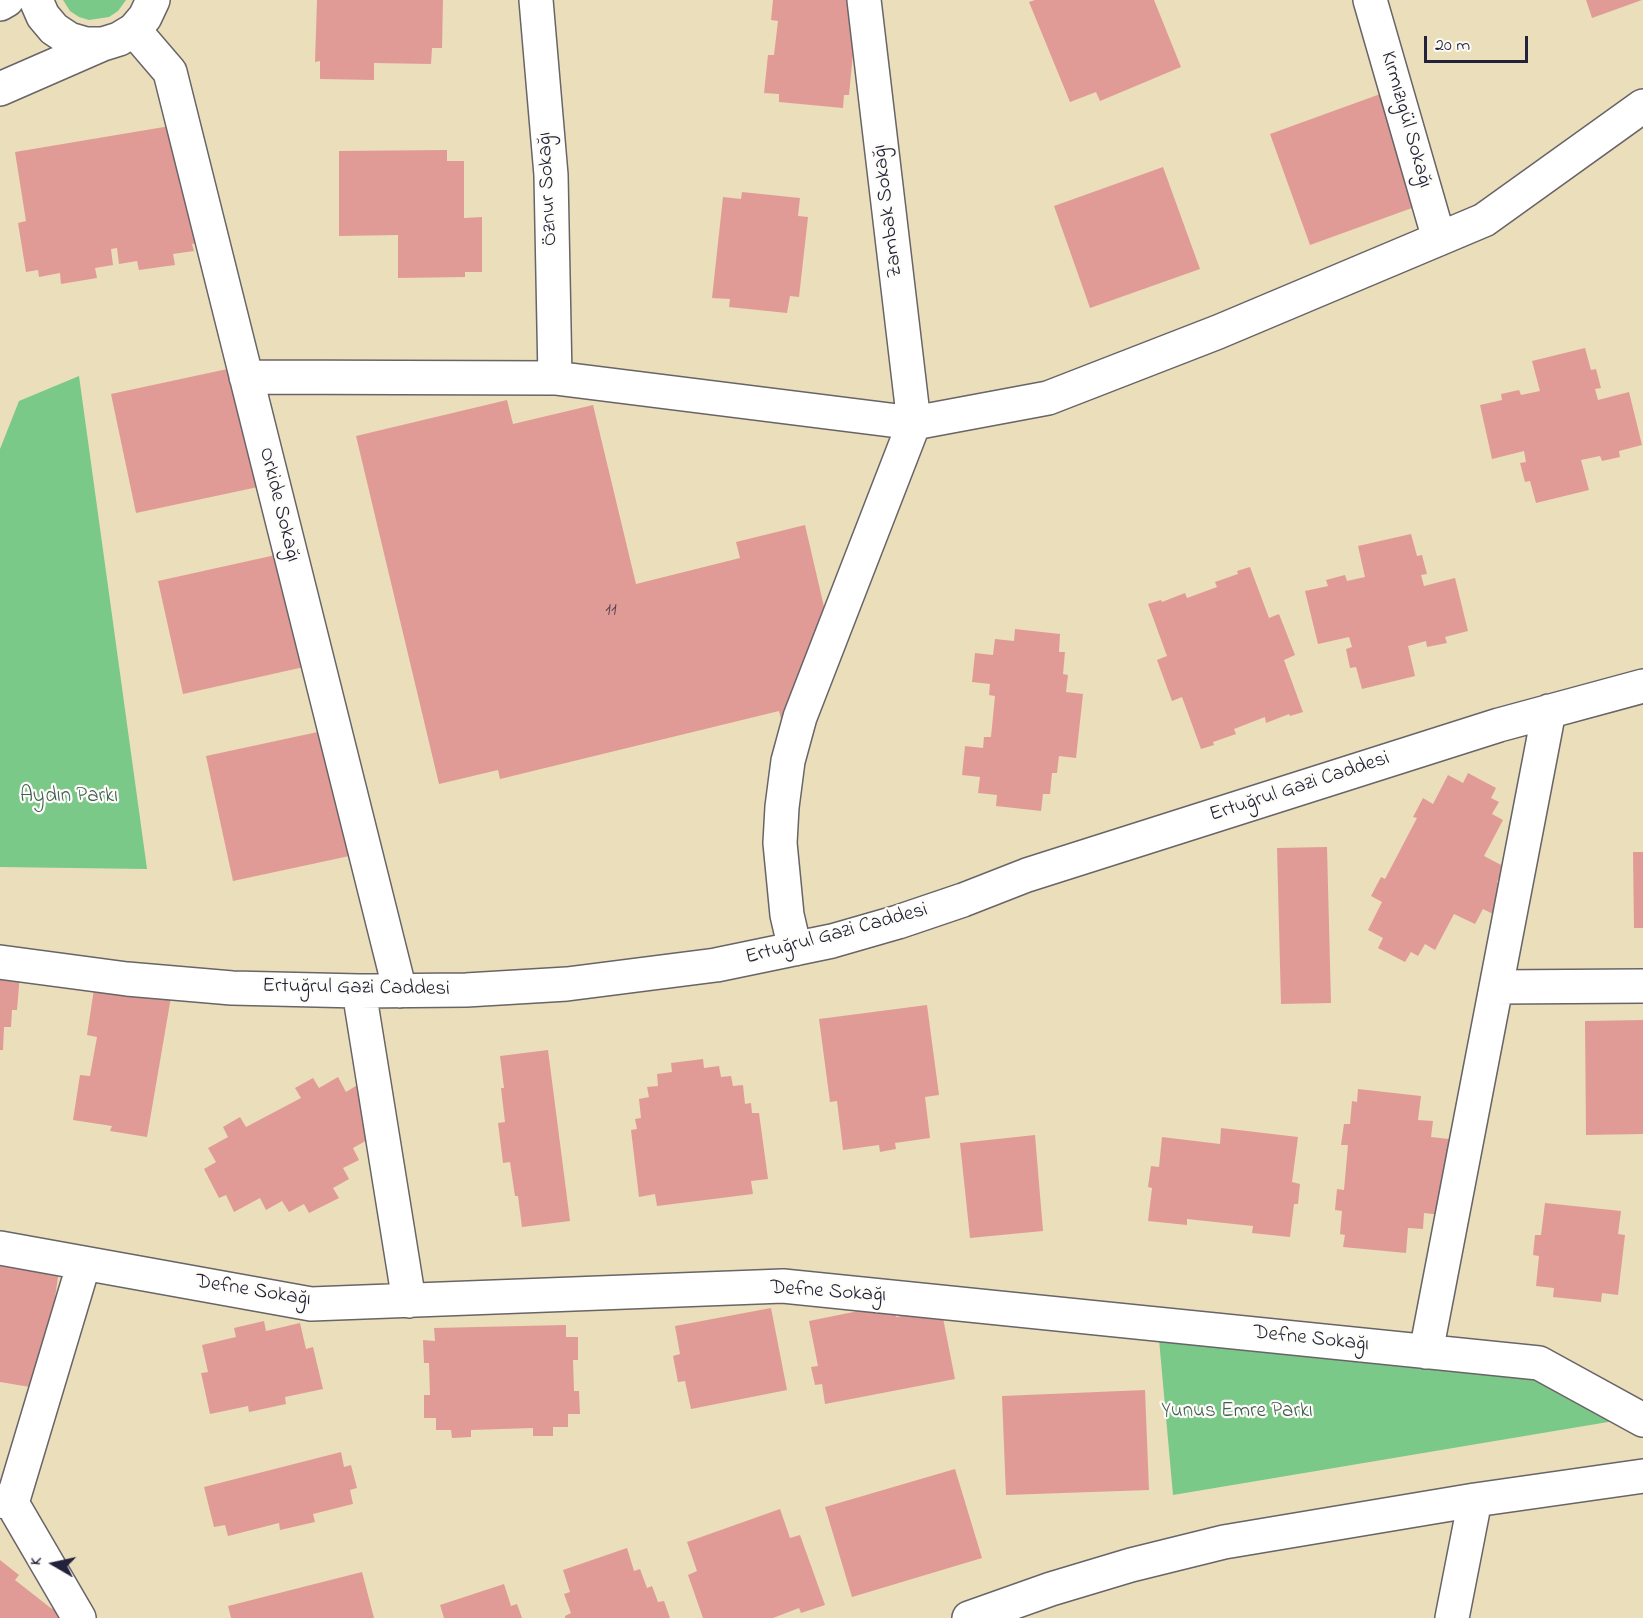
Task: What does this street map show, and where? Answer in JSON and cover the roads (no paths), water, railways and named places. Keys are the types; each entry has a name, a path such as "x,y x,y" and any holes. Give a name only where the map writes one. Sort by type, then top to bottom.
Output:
{"street":[{"path":"0,4 7,0"},
{"path":"36,0 43,16 54,29 69,39 86,44 103,44"},
{"path":"0,89 119,39 134,30 146,17 153,0"},
{"name":"Öznur Sokağı","path":"536,0 551,174 555,378"},
{"name":"Zambak Sokağı","path":"864,0 914,423"},
{"name":"Kırmızıgül Sokağı","path":"1370,0 1439,239"},
{"name":"Orkide Sokağı","path":"134,30 170,72 399,991"},
{"path":"246,377 555,378 914,423 1048,398 1228,328 1484,220 1643,106"},
{"path":"795,949 787,915 780,843 788,761 800,717 914,423"},
{"name":"Ertuğrul Gazi Caddesi","path":"0,962 127,979 232,988 359,991 466,990 567,984 716,965 832,941 898,922 1027,875 1499,725 1643,686"},
{"path":"1426,1352 1549,711"},
{"path":"1496,987 1643,986"},
{"path":"359,991 409,1301"},
{"name":"Defne Sokağı","path":"0,1248 311,1304 783,1286 1426,1352 1539,1364 1643,1420"},
{"path":"79,1618 6,1502 84,1263"},
{"path":"969,1618 1051,1603 1131,1565 1224,1542 1475,1500 1643,1476"},
{"path":"1452,1618 1475,1500"}],"park label":[{"name":"Aydın Parkı","path":"69,798"},
{"name":"Yunus Emre Parkı","path":"1237,1413"}]}
